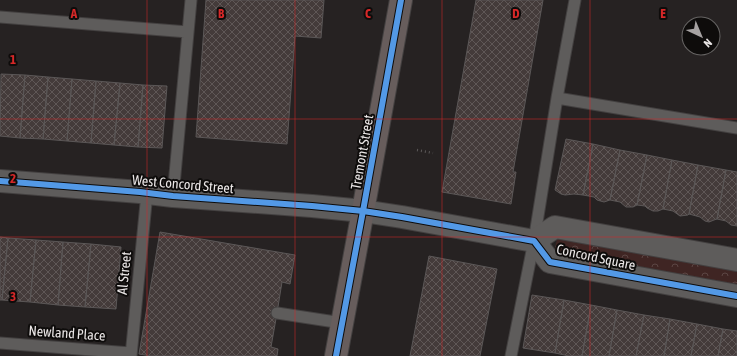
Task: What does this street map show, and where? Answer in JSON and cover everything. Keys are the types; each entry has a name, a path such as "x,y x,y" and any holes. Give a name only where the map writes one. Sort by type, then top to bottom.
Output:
{"main road":[{"name":"Tremont Street","path":"336,356 401,0"}],"street":[{"name":"West Concord Street","path":"0,181 363,211"},
{"path":"363,211 534,241"},
{"name":"Concord Square","path":"737,260 555,227 534,241 550,262 737,296"}],"lane":[{"path":"174,196 191,0"},
{"path":"511,356 534,241 557,98 575,0"},
{"path":"0,17 188,32"},
{"path":"557,98 737,128"},
{"name":"Al Street","path":"131,354 147,193"},
{"path":"277,313 342,323"},
{"name":"Newland Place","path":"0,343 131,354"}],"path":[{"path":"417,150 433,153"}],"green space":[{"path":"557,239 737,271 737,286 554,253"}],"building":[{"path":"206,0 324,0 321,38 295,36 287,144 196,137"},
{"path":"476,0 543,0 513,172 516,172 511,204 442,192"},
{"path":"1,74 25,75 20,138 0,136"},
{"path":"25,75 48,77 43,139 20,138"},
{"path":"48,77 72,79 67,141 43,139"},
{"path":"72,79 96,81 91,143 67,141"},
{"path":"96,81 120,83 114,145 91,143"},
{"path":"120,83 143,85 138,147 114,145"},
{"path":"143,85 167,86 162,148 138,147"},
{"path":"566,139 593,144 583,195 565,195 555,190"},
{"path":"593,144 620,150 610,200 604,202 597,200 594,197 583,195"},
{"path":"620,150 647,155 637,205 633,207 626,207 620,202 610,200"},
{"path":"647,155 672,160 663,209 658,211 653,211 645,206 637,205"},
{"path":"672,160 698,165 688,215 680,216 673,211 663,209"},
{"path":"698,165 726,170 717,219 709,222 700,217 689,214"},
{"path":"726,170 737,172 737,226 717,219"},
{"path":"160,232 295,255 290,284 282,282 271,347 278,349 277,356 151,356 139,354"},
{"path":"0,237 8,238 2,300 0,300"},
{"path":"8,238 36,240 30,302 2,300"},
{"path":"36,240 63,242 58,305 30,302"},
{"path":"63,242 91,244 85,307 58,305"},
{"path":"91,244 121,247 116,309 85,307"},
{"path":"429,256 497,269 480,356 410,356"},
{"path":"532,295 564,300 555,353 523,348"},
{"path":"564,300 591,305 582,356 569,356 555,353"},
{"path":"591,305 617,310 609,356 582,356"},
{"path":"617,310 644,315 636,356 609,356"},
{"path":"644,315 670,319 664,356 636,356"},
{"path":"670,319 697,324 691,356 664,356"},
{"path":"697,324 723,329 718,356 691,356"},
{"path":"723,329 737,331 737,356 718,356"}],"cycle path":[{"path":"336,356 401,0"},
{"path":"0,181 312,206 363,211 402,217 534,241 550,262 737,296"}]}
